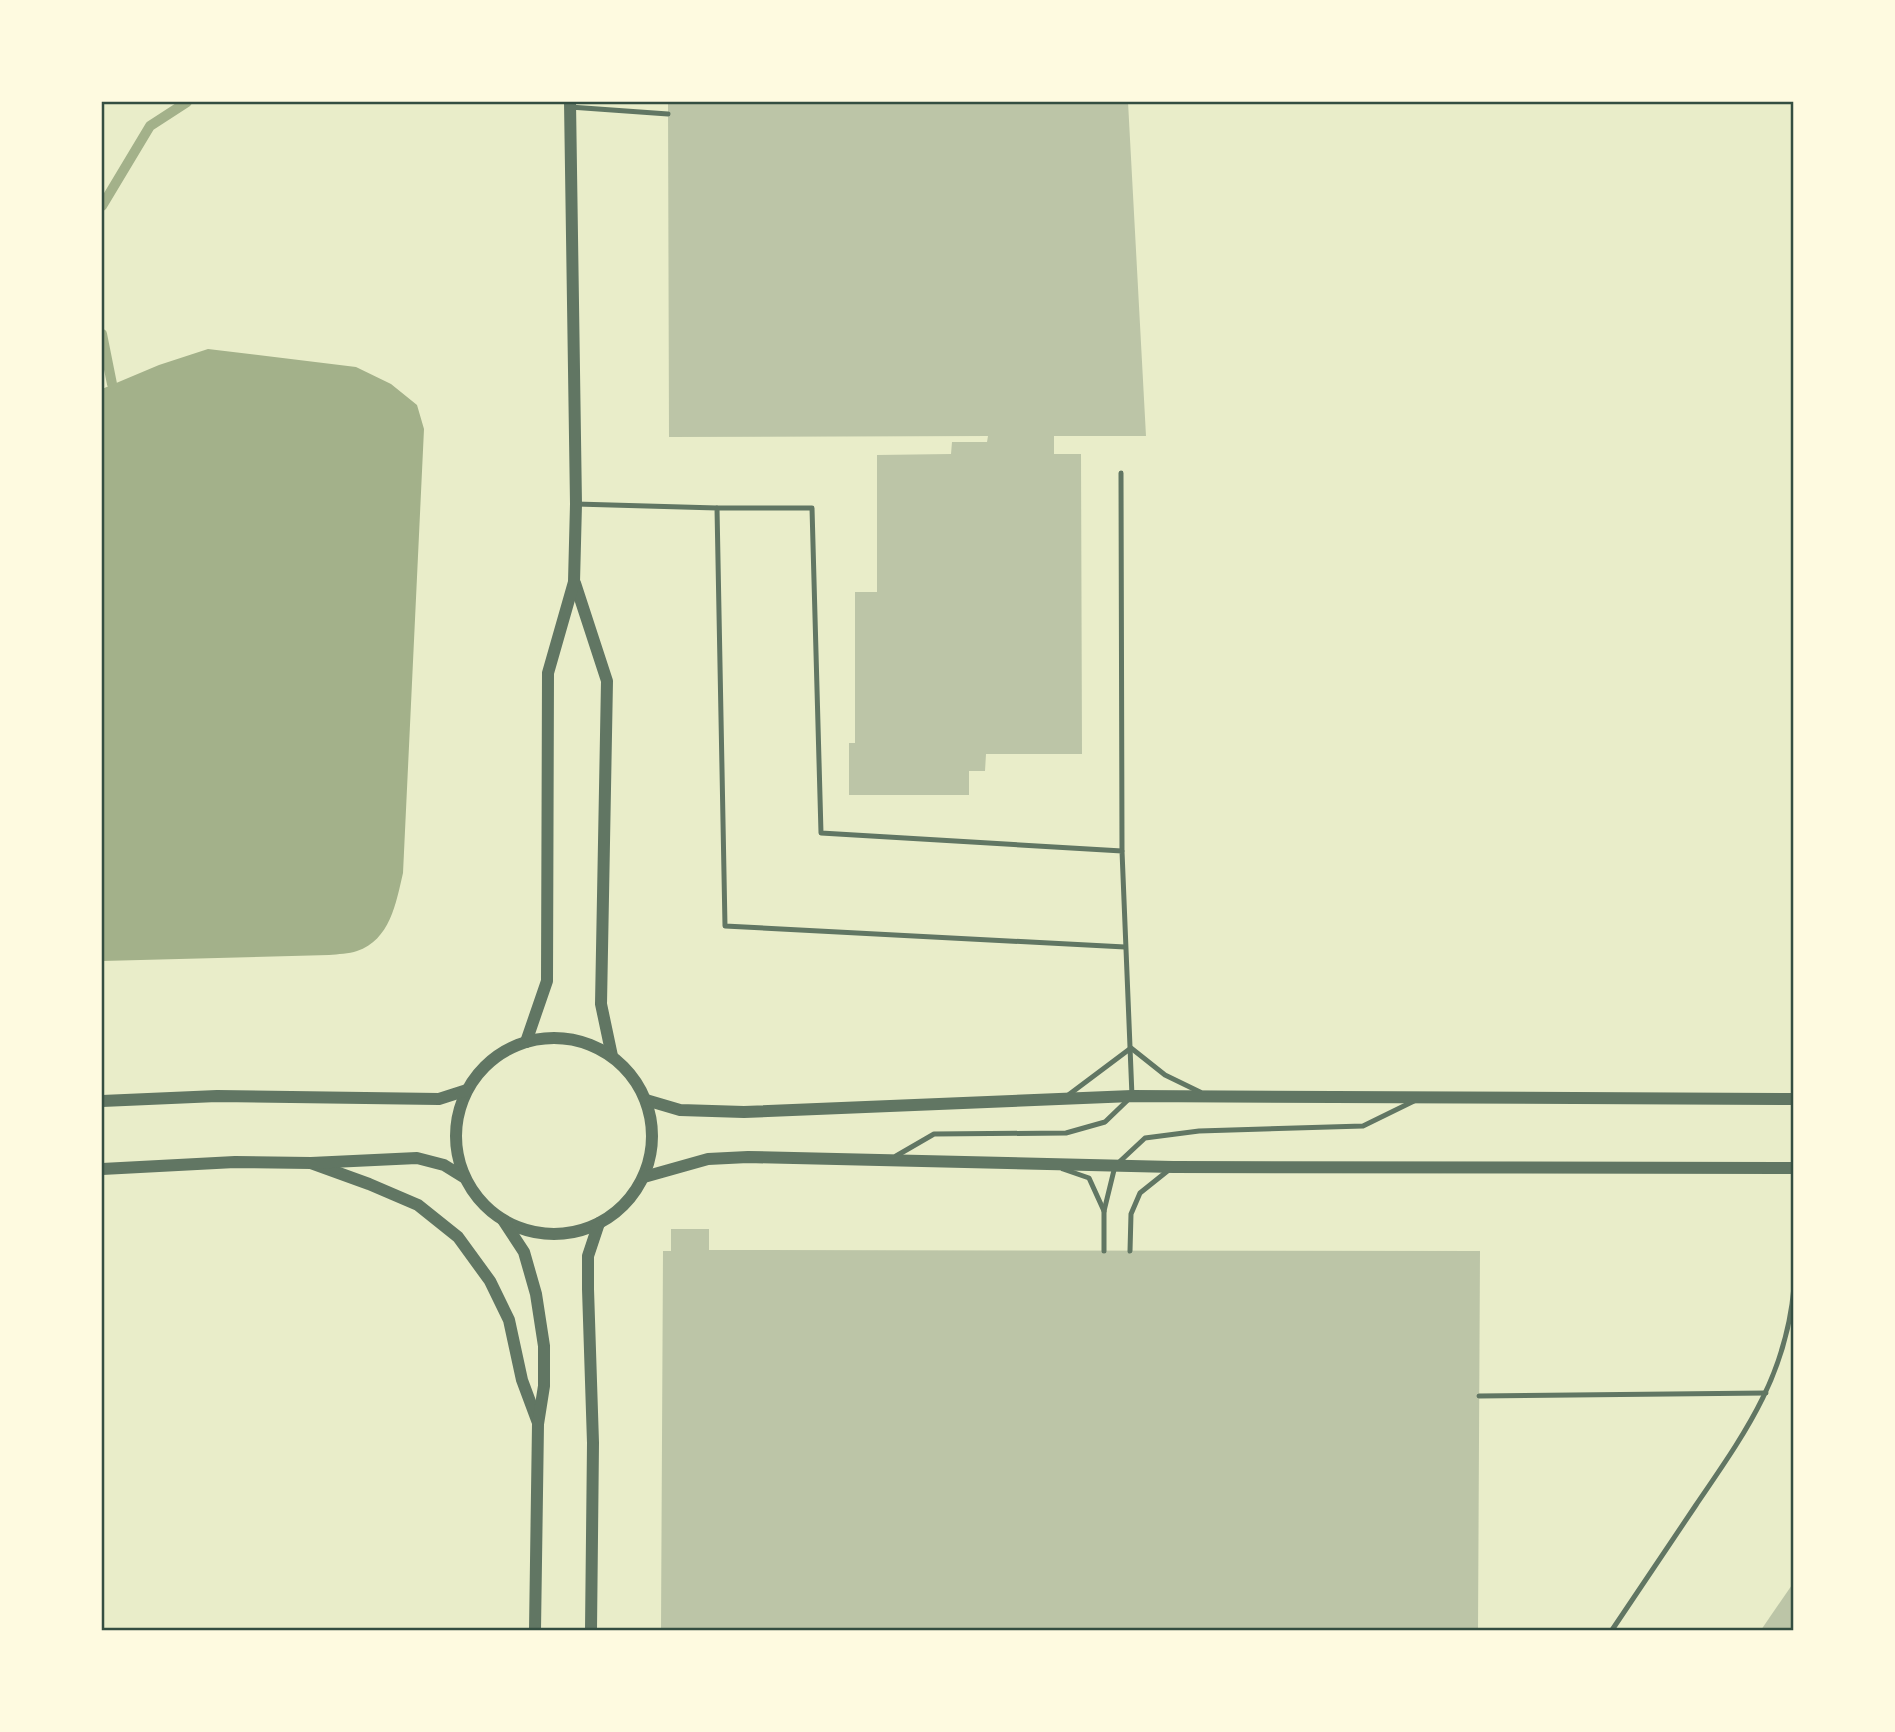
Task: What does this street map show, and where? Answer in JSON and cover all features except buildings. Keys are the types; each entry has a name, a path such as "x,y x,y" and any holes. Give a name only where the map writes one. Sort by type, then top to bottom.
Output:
{"street":[{"path":"526,1042 547,981 548,673 574,582 576,504 570,104"},
{"path":"574,582 607,681 601,1004 612,1056"},
{"path":"503,1220 534,1232 567,1233 598,1223 618,1210 634,1194 644,1177 652,1149 652,1124 646,1100 632,1075 612,1056 585,1042 555,1037 526,1042 502,1052 482,1069 467,1090 457,1119 457,1149 465,1178 481,1202 503,1220 524,1252 536,1294 544,1346 544,1386 538,1424 535,1630"},
{"path":"102,1101 217,1096 439,1099 467,1090"},
{"path":"646,1100 680,1110 744,1112 1132,1096 1794,1099"},
{"path":"644,1177 712,1159 748,1157 1173,1167 1794,1168"},
{"path":"102,1169 235,1162 311,1163 417,1158 444,1165 465,1178"},
{"path":"311,1163 418,1205 458,1237 489,1281 509,1320 522,1380 538,1424"},
{"path":"591,1630 593,1443 588,1256 598,1223"}],"lane":[{"path":"570,104 668,114"},
{"path":"888,1161 934,1134 1066,1133 1105,1122 1132,1096 1122,851 1121,472"},
{"path":"576,504 812,509 821,833 1122,851"},
{"path":"717,508 725,926 1125,947"},
{"path":"1062,1099 1131,1048"},
{"path":"1131,1048 1166,1075 1210,1096"},
{"path":"1104,1251 1104,1211 1115,1166 1145,1138 1199,1130 1363,1126 1420,1098"},
{"path":"1050,1165 1089,1178 1104,1211"},
{"path":"1130,1251 1131,1214 1140,1193 1173,1167"},
{"path":"1612,1630 1738,1443 1766,1393 1786,1335 1794,1287"},
{"path":"1479,1396 1766,1393"}],"shaded area":[{"path":"208,349 356,367 391,384 417,405 424,429 403,873 394,908 384,929 368,946 354,952 329,955 102,961 102,389 159,365"}],"waterway":[{"path":"102,206 150,126 187,102"},
{"path":"102,334 112,384"}]}
